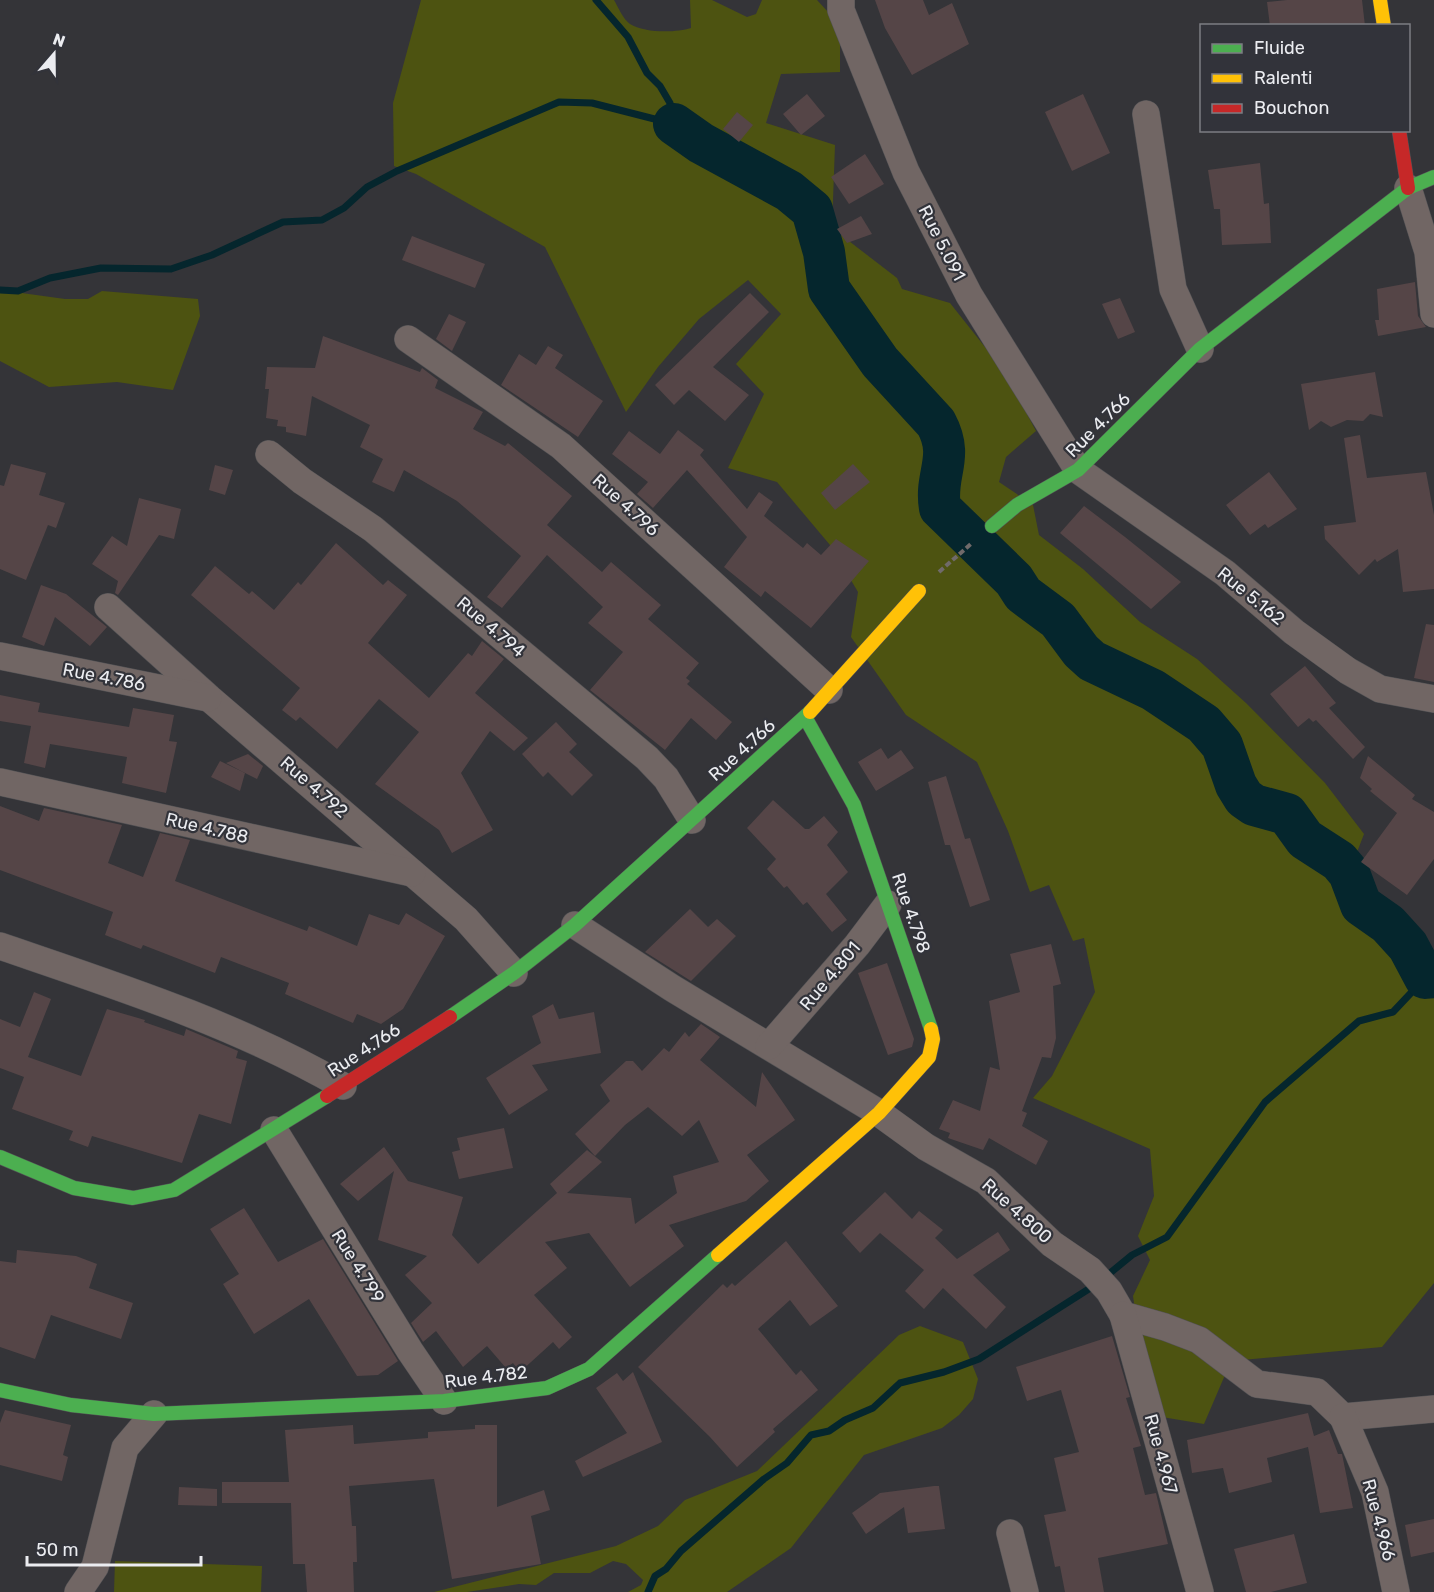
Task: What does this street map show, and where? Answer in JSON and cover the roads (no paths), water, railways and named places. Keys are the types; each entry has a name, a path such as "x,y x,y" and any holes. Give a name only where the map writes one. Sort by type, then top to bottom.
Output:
{"street":[{"name":"Rue 5.091","path":"841,0 842,10 906,172 969,295 1077,470"},
{"path":"1380,0 1384,24"},
{"path":"1146,114 1173,290 1200,349"},
{"path":"1399,132 1408,188 1428,252 1434,314"},
{"name":"Rue 4.766","path":"992,526 1017,506 1077,470 1200,349 1408,188 1434,177"},
{"name":"Rue 4.796","path":"408,339 561,446 829,690"},
{"name":"Rue 4.794","path":"269,454 302,481 373,529 647,758 666,778 692,820"},
{"name":"Rue 5.162","path":"1077,470 1225,573 1294,632 1348,671 1380,689 1434,699"},
{"name":"Rue 4.766","path":"0,1157 74,1188 133,1198 174,1190 274,1130 514,973 575,925 805,717 919,591"},
{"name":"Rue 4.792","path":"108,607 209,698 466,919 514,973"},
{"name":"Rue 4.786","path":"0,656 209,698"},
{"name":"Rue 4.798","path":"805,717 854,805 930,1023 933,1039 929,1057 879,1113"},
{"name":"Rue 4.788","path":"0,782 414,873"},
{"name":"Rue 4.801","path":"769,1046 858,945 888,904"},
{"name":"Rue 4.800","path":"575,925 672,988 879,1113 926,1147 986,1180 1052,1244 1090,1270 1109,1291 1123,1315"},
{"path":"0,946 246,1036 294,1058 343,1086"},
{"name":"Rue 4.782","path":"0,1390 71,1406 154,1414 444,1401 547,1388 589,1369 879,1113"},
{"name":"Rue 4.799","path":"274,1130 410,1351 444,1401"},
{"path":"1123,1315 1199,1340 1257,1384 1317,1392 1343,1417 1434,1409"},
{"name":"Rue 4.967","path":"1123,1315 1200,1592"},
{"path":"78,1592 95,1567 125,1448 154,1414"},
{"name":"Rue 4.966","path":"1343,1417 1375,1492 1396,1592"},
{"path":"1010,1533 1025,1592"}],"waterway":[{"path":"0,290 18,291 50,278 101,268 171,269 212,255 283,222 322,220 344,208 367,187 397,171 559,102 592,103 674,124 670,103 660,86 647,73 628,37 596,0"},
{"path":"674,124 701,143 789,191 812,210 824,252 829,289 880,362 936,423 944,446 940,508 1014,580 1023,594 1058,620 1081,651 1092,661 1153,690 1204,724 1222,745 1236,785 1244,798 1254,805 1287,814 1305,839 1339,861 1349,873 1361,905 1388,924 1408,946 1425,978 1434,977"},
{"path":"1104,1278 1132,1255 1167,1237 1265,1102 1359,1021 1393,1012 1425,978"},
{"path":"648,1592 655,1576 666,1569 681,1551 764,1479 787,1463 811,1435 829,1431 845,1420 873,1408 900,1383 944,1372 979,1359 1095,1285"}]}
